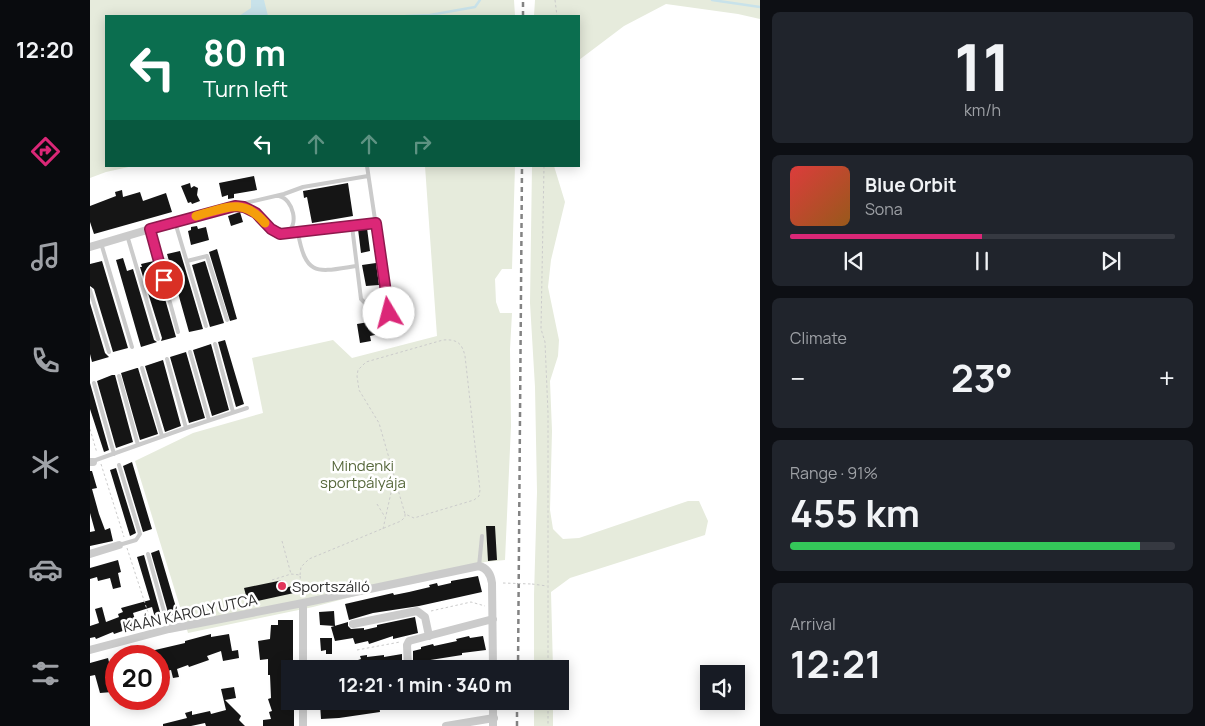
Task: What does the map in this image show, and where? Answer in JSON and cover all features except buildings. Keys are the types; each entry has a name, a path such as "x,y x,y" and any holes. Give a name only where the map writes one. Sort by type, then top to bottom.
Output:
{"street":[{"path":"90,247 211,212"},
{"path":"90,554 119,546"},
{"path":"479,566 490,574 492,583 493,660"},
{"name":"KAÁN KÁROLY UTCA","path":"90,650 170,628 304,603 479,566"},
{"path":"303,660 304,603"},
{"path":"353,624 412,611 419,612 424,615 429,636"},
{"path":"408,660 407,645 410,640 493,620"},
{"path":"303,710 303,726"},
{"path":"446,726 493,722"}],"lane":[{"path":"367,167 389,313"},
{"path":"211,212 294,190 368,176"},
{"path":"294,190 290,195 290,205 297,230 300,233 305,260 314,268 325,270 356,266"},
{"path":"278,195 284,197 290,205"},
{"path":"235,206 244,207 256,213 276,233 284,234 376,223"},
{"path":"284,234 290,232 294,221"},
{"path":"175,222 206,326"},
{"path":"352,226 356,266 363,302 371,306 380,304 386,289"},
{"path":"150,229 178,332"},
{"path":"127,236 158,339"},
{"path":"101,243 132,347"},
{"path":"187,261 207,256 227,320"},
{"path":"90,290 109,352"},
{"path":"216,344 234,412"},
{"path":"190,352 209,420"},
{"path":"166,360 186,428"},
{"path":"142,368 162,436"},
{"path":"119,376 138,445"},
{"path":"94,383 114,454"},
{"path":"94,461 247,408"},
{"path":"119,465 140,534 136,540 119,546"},
{"path":"479,566 482,536"},
{"path":"148,554 170,628"}],"path":[{"path":"555,0 557,15"},
{"path":"544,167 541,329 545,342 548,413 548,660"},
{"path":"304,603 300,575 301,566 309,559 382,530 401,521 405,517 379,423 359,390 358,370 366,362 443,340 458,341 465,356 480,490 479,496 470,501 414,518 405,514"},
{"path":"90,429 94,461"},
{"path":"382,530 395,478"},
{"path":"377,504 385,517"},
{"path":"282,541 291,574"},
{"path":"272,580 291,574 300,575"},
{"path":"503,583 547,586"},
{"path":"424,615 433,610 471,602 488,607"},
{"path":"358,650 410,640"},
{"path":"548,710 548,726"}],"green space":[{"path":"90,0 514,0 515,15 105,15 105,167 128,167 90,178"},
{"path":"535,0 760,0 760,19 666,4 624,26 580,59 580,15 534,15"},
{"name":"Mindenki sportpályája","path":"425,167 515,167 512,269 502,269 495,279 496,302 500,313 512,313 510,349 511,426 505,560 485,562 313,607 188,633 135,461 193,433 263,413 252,358 333,340 352,358 437,336"},
{"path":"532,167 554,167 565,202 551,260 548,287 559,340 558,356 550,381 552,431 550,510 553,529 563,539 579,538 688,501 699,501 708,521 705,535 570,578 551,592 553,660 534,660 537,492 535,387 530,303"},
{"path":"534,710 553,710 553,726 534,726"}],"water":[{"path":"251,0 264,0 268,15 240,15 251,8"}],"waterway":[{"path":"430,15 475,7 480,0"},
{"path":"712,0 760,7"}],"railway":[{"path":"523,0 523,15"},
{"path":"518,660 522,167"},
{"path":"517,710 517,726"}],"slow traffic":[{"path":"196,216 235,206 244,207 256,213 265,223"}],"place":[{"name":"Sportszálló","path":"282,586"}],"route":[{"path":"164,280 150,229 211,212 235,206 244,207 256,213 271,229 280,234 311,232 376,223 389,313"}]}
